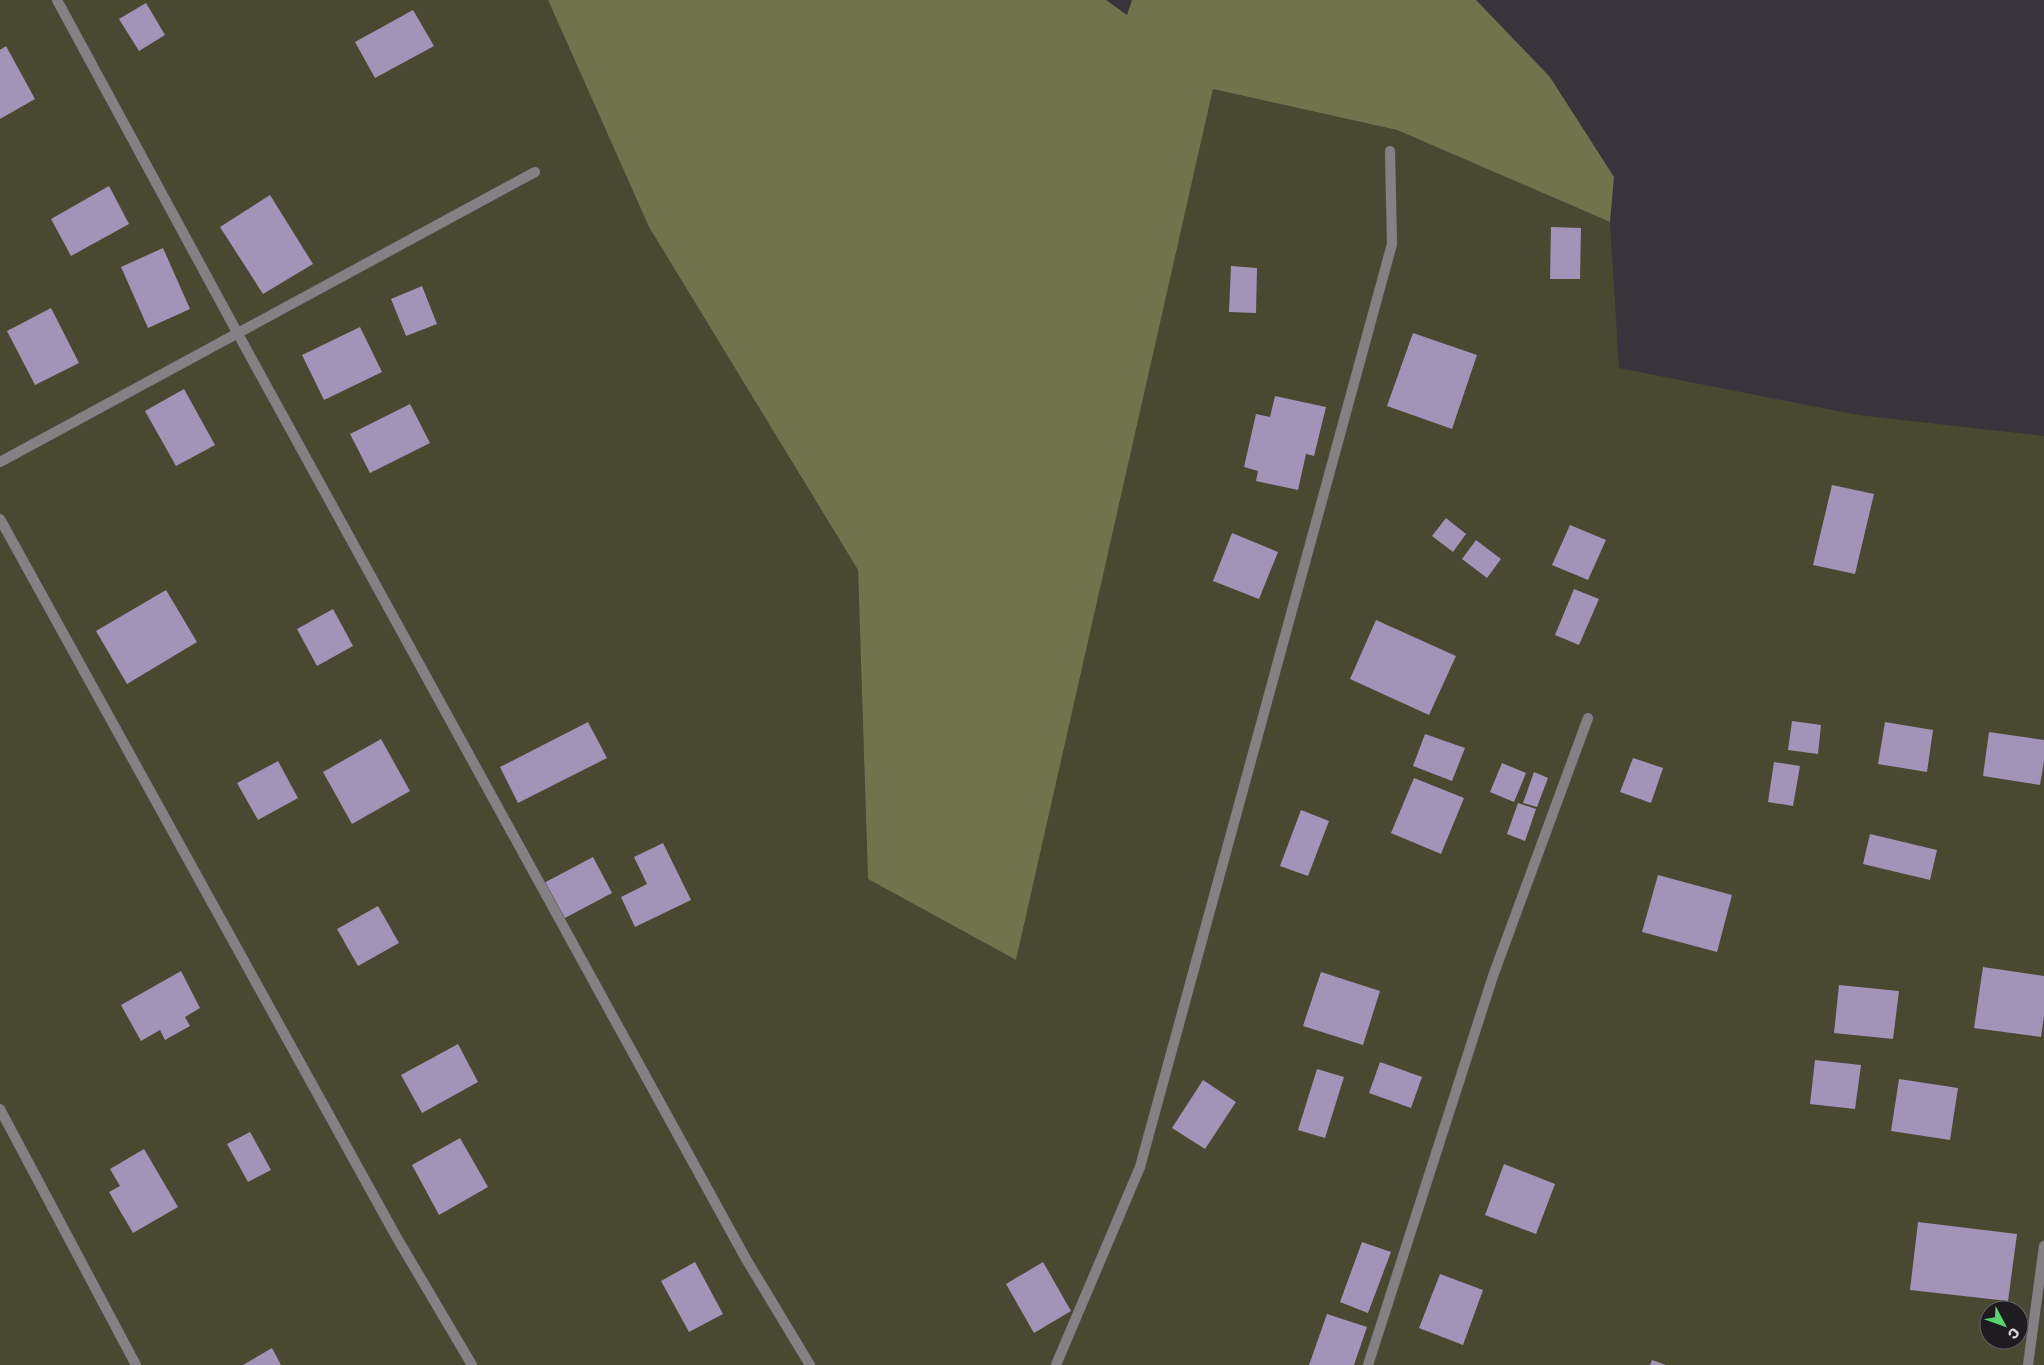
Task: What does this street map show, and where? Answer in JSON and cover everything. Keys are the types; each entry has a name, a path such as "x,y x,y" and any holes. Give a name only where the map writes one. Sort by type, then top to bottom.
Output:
{"lane":[{"path":"57,0 238,334 746,1259 810,1365"},
{"path":"1056,1365 1140,1167 1392,244 1390,151"},
{"path":"0,462 535,172"},
{"path":"0,519 392,1229 472,1365"},
{"path":"1368,1365 1493,976 1588,718"},
{"path":"0,1109 136,1365"},
{"path":"2028,1365 2044,1246"}],"green space":[{"path":"0,0 548,0 649,227 858,570 868,879 1016,960 1213,89 1397,130 1610,222 1619,368 1858,415 2044,436 2044,1365 0,1365"},
{"path":"548,0 1106,0 1127,15 1132,0 1476,0 1550,77 1614,177 1610,222 1397,130 1213,89 1016,960 868,879 858,570 649,227"}],"building":[{"path":"146,3 165,35 139,51 119,19"},
{"path":"413,10 434,46 375,78 355,42"},
{"path":"6,46 35,99 0,119 0,50"},
{"path":"109,186 129,224 71,256 51,219"},
{"path":"270,195 313,264 263,294 220,227"},
{"path":"1551,227 1581,228 1580,279 1550,279"},
{"path":"163,248 190,309 148,328 121,267"},
{"path":"1231,266 1257,268 1256,313 1229,312"},
{"path":"422,286 437,324 406,336 391,299"},
{"path":"51,308 79,363 35,385 7,331"},
{"path":"360,327 382,372 324,400 302,355"},
{"path":"1413,333 1477,355 1452,429 1387,406"},
{"path":"184,389 215,445 176,466 145,411"},
{"path":"1275,396 1326,407 1314,456 1306,454 1298,490 1256,481 1258,471 1244,467 1256,414 1270,417"},
{"path":"410,404 430,443 370,473 350,434"},
{"path":"1832,485 1874,494 1855,574 1813,565"},
{"path":"1446,518 1466,534 1453,552 1432,536"},
{"path":"1570,525 1606,540 1588,580 1552,565"},
{"path":"1232,533 1278,552 1259,599 1213,581"},
{"path":"1476,540 1501,559 1487,578 1462,559"},
{"path":"1574,589 1599,599 1579,645 1555,635"},
{"path":"166,590 197,642 127,684 96,631"},
{"path":"333,609 353,646 317,666 297,629"},
{"path":"1376,620 1456,656 1429,715 1350,679"},
{"path":"1792,721 1821,725 1818,754 1788,750"},
{"path":"588,722 607,758 518,803 500,767"},
{"path":"1885,722 1933,730 1927,772 1878,764"},
{"path":"1989,732 2044,740 2044,761 2040,785 1983,776"},
{"path":"1425,734 1465,748 1452,781 1413,766"},
{"path":"381,739 410,791 352,824 323,772"},
{"path":"1633,758 1663,768 1651,803 1620,792"},
{"path":"278,761 298,798 258,820 237,783"},
{"path":"1774,762 1800,766 1793,806 1768,802"},
{"path":"1502,763 1526,773 1514,802 1490,792"},
{"path":"1534,772 1548,778 1537,807 1523,803"},
{"path":"1414,778 1464,798 1441,854 1391,833"},
{"path":"1518,803 1536,809 1525,841 1507,834"},
{"path":"1301,810 1329,821 1308,876 1280,866"},
{"path":"1870,834 1937,850 1930,880 1863,864"},
{"path":"663,843 691,900 635,927 621,897 647,884 634,857"},
{"path":"593,857 612,893 563,919 544,883"},
{"path":"1658,875 1732,895 1717,952 1642,932"},
{"path":"378,906 399,943 358,966 337,929"},
{"path":"1983,967 2044,976 2044,1016 2041,1037 1974,1028"},
{"path":"181,971 200,1008 185,1017 190,1026 165,1040 160,1030 141,1041 121,1005"},
{"path":"1321,972 1380,991 1363,1045 1303,1026"},
{"path":"1839,985 1899,991 1893,1039 1834,1033"},
{"path":"458,1044 478,1082 422,1113 401,1075"},
{"path":"1815,1060 1861,1065 1855,1109 1810,1104"},
{"path":"1380,1062 1422,1077 1411,1108 1369,1093"},
{"path":"1317,1069 1344,1077 1325,1138 1298,1130"},
{"path":"1899,1079 1958,1088 1950,1140 1891,1131"},
{"path":"1203,1080 1236,1102 1205,1149 1172,1128"},
{"path":"250,1132 271,1170 248,1182 227,1144"},
{"path":"460,1138 488,1187 439,1215 412,1165"},
{"path":"144,1149 178,1207 133,1233 109,1192 120,1186 110,1169"},
{"path":"1504,1164 1555,1184 1536,1234 1485,1215"},
{"path":"1918,1222 2017,1234 2008,1300 1910,1290"},
{"path":"1362,1242 1391,1252 1368,1313 1340,1302"},
{"path":"695,1262 723,1314 689,1332 661,1281"},
{"path":"1043,1262 1071,1311 1034,1333 1006,1284"},
{"path":"1440,1274 1483,1290 1463,1345 1419,1328"},
{"path":"1327,1314 1367,1327 1354,1365 1309,1365"},
{"path":"272,1348 281,1365 243,1365"},
{"path":"1652,1360 1666,1365 1650,1365"}]}
